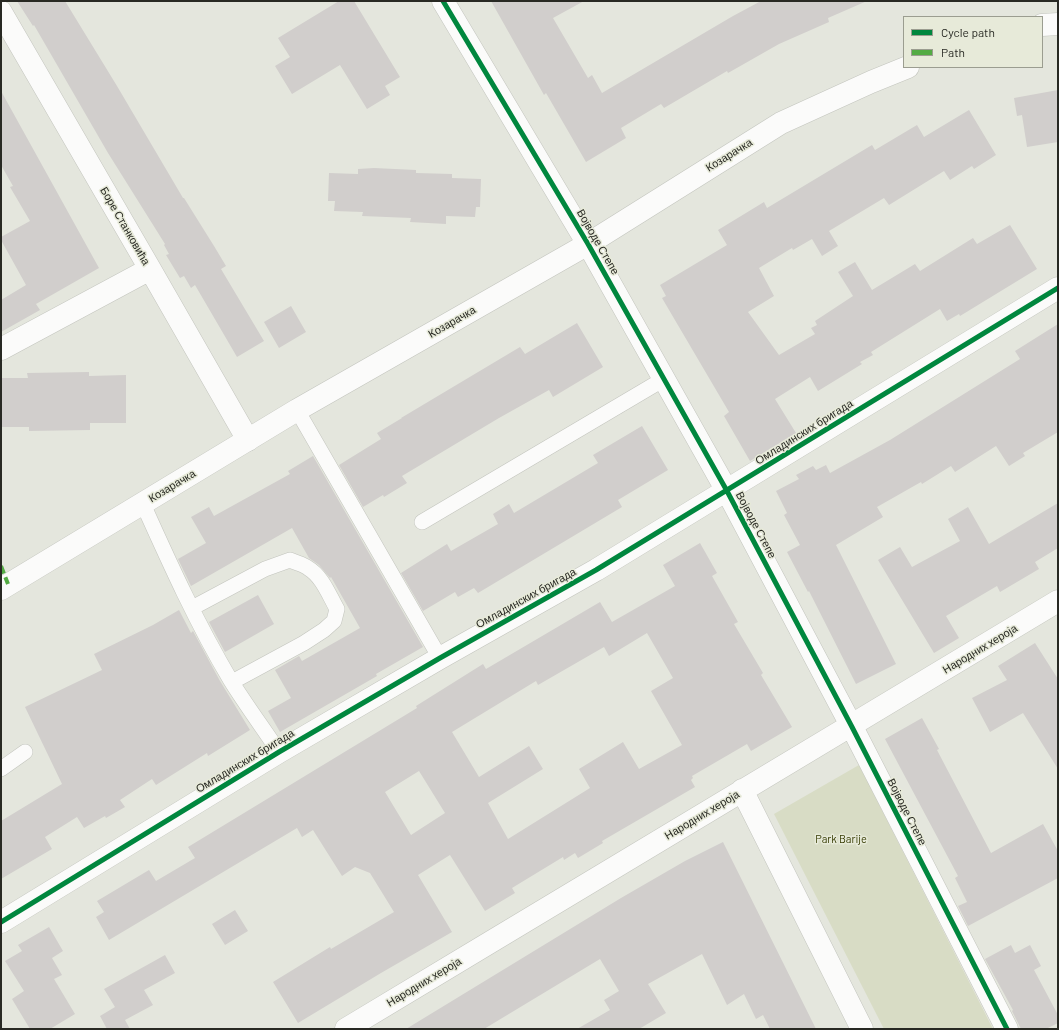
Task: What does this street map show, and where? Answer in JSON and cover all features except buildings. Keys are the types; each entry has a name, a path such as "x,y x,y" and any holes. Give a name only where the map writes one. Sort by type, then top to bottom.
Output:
{"street":[{"name":"Војводе Степе","path":"444,1 588,244 727,491 852,727 1006,1029"},
{"name":"Боре Станковића","path":"1,12 248,440"},
{"path":"1043,25 1058,24"},
{"name":"Козарачка","path":"1,589 297,410 588,244 781,123 906,68"},
{"path":"1,349 150,269"},
{"name":"Омладинских бригада","path":"1,922 279,752 440,658 596,570 1058,288"},
{"name":"Народних хероја","path":"346,1029 742,790 852,727 1058,601"},
{"path":"742,790 862,1029"}],"lane":[{"path":"422,522 664,379"},
{"path":"297,410 440,658"},
{"path":"143,504 192,608 232,682 279,752"},
{"path":"192,608 264,569 290,560 308,568 317,575 328,592 337,609 334,621 324,630 304,643 232,682"},
{"path":"1,769 25,752"}],"green space":[{"name":"Park Barije","path":"859,765 993,1029 884,1029 774,814"}],"marked path":[{"path":"1,566 8,584"}],"cycle path":[{"path":"443,1 588,244 727,491 852,727 1007,1029"},
{"path":"1,922 279,752 440,658 596,570 1058,288"}]}
